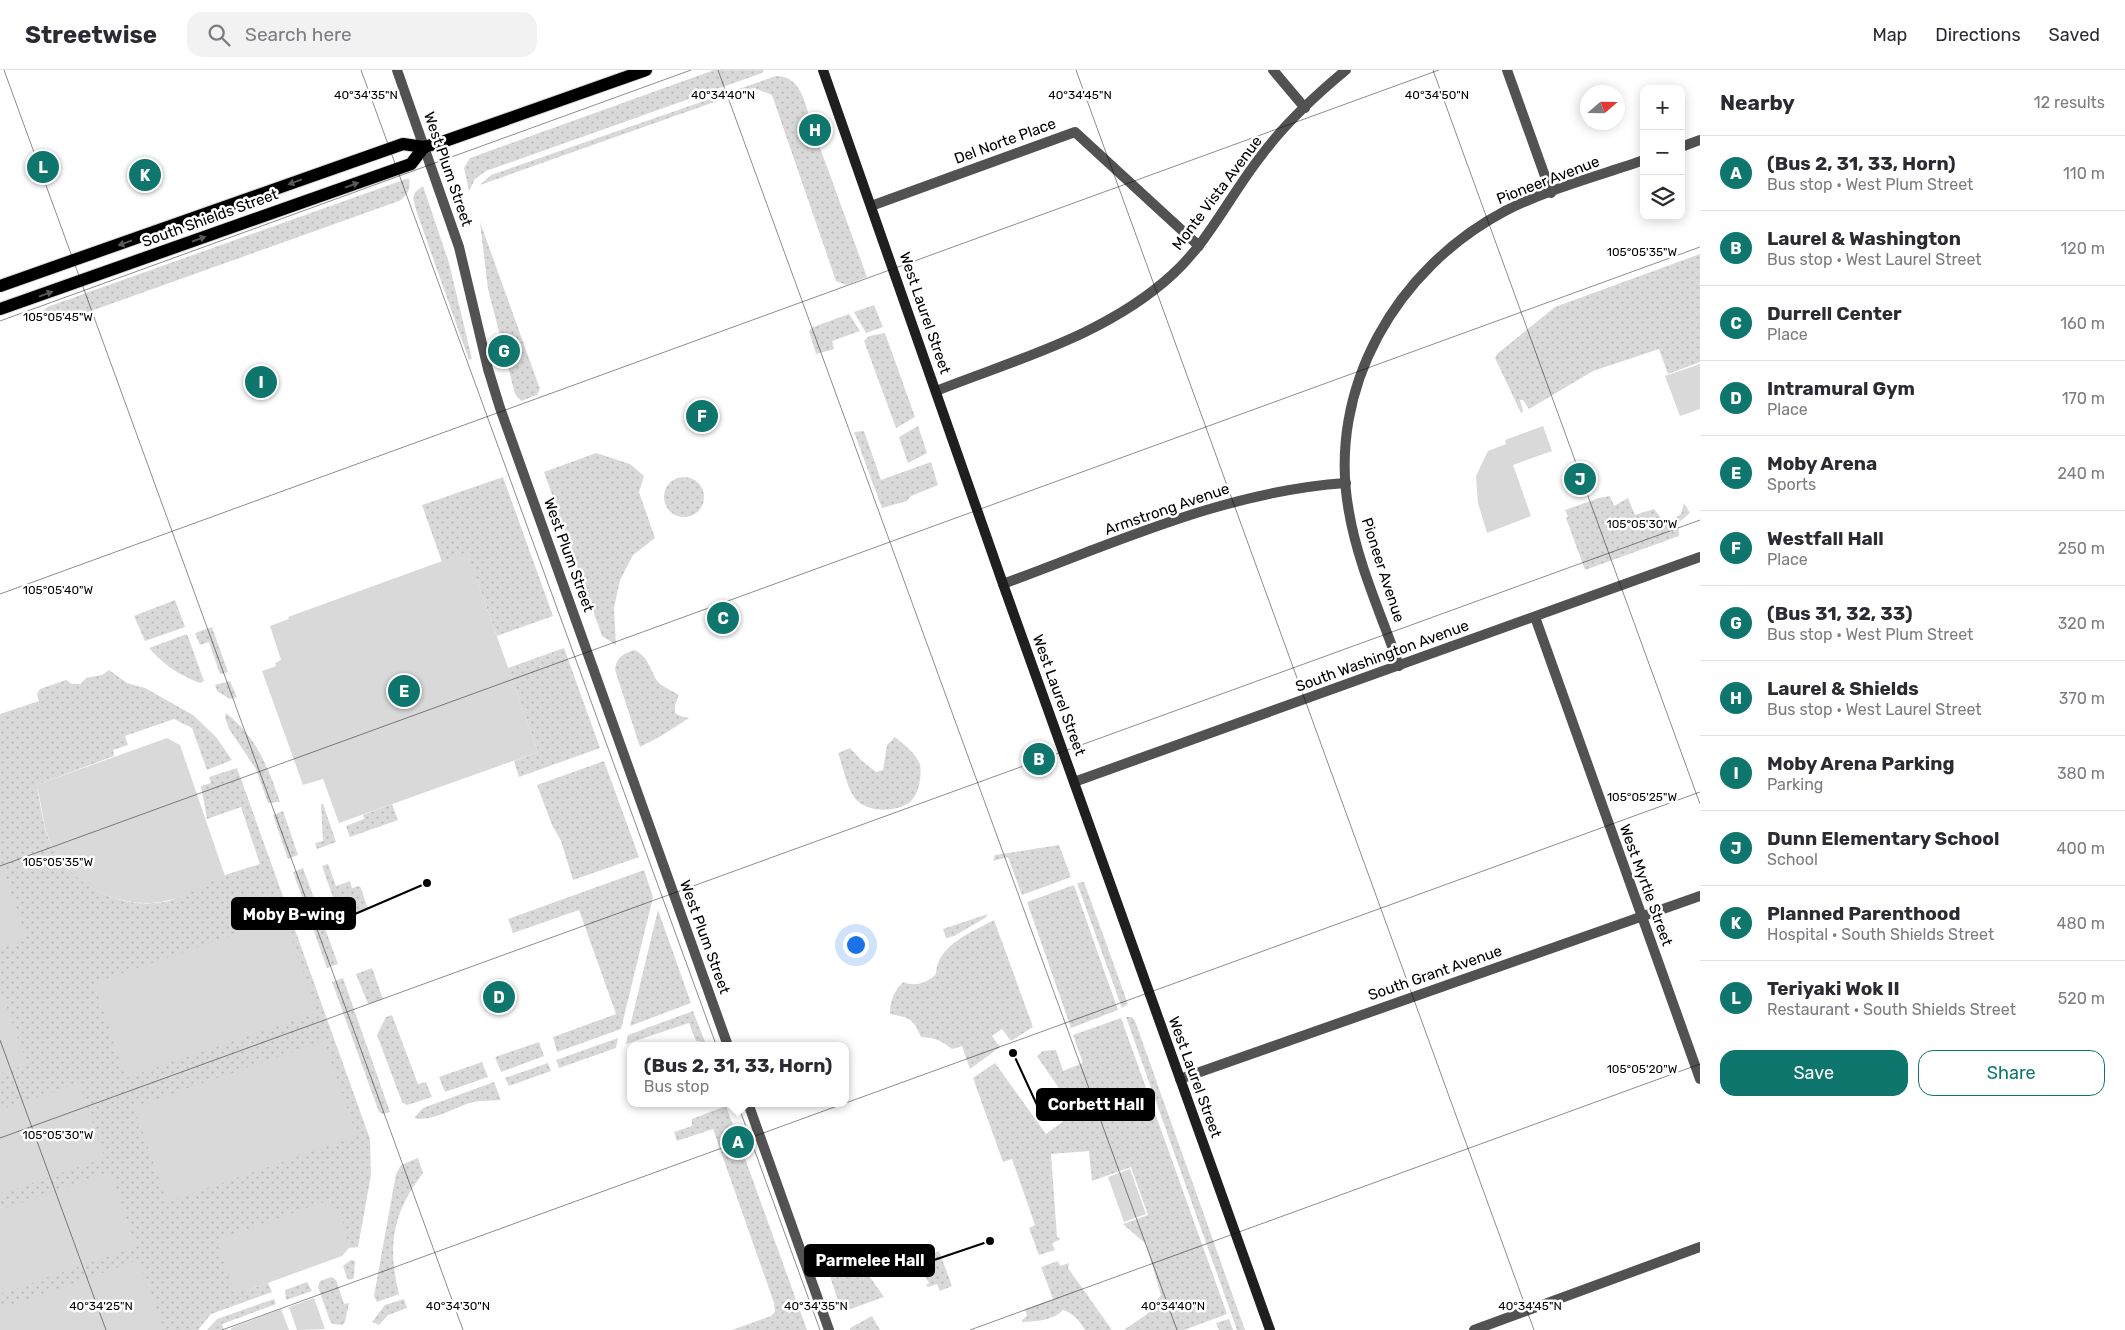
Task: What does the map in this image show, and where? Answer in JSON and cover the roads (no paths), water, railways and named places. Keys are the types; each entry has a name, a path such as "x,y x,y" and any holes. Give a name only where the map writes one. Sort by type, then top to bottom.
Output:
{"main road":[{"name":"South Shields Street","path":"0,286 404,144 424,147 646,70"},
{"name":"West Laurel Street","path":"823,70 1003,584 1270,1330"},
{"name":"South Shields Street","path":"0,309 411,164 424,147"}],"street":[{"name":"West Plum Street","path":"397,70 459,247 488,369 500,408 727,1042"},
{"path":"1273,70 1305,108"},
{"name":"Monte Vista Avenue","path":"936,390 1085,333 1120,314 1174,274 1199,246 1262,154 1305,108 1346,70"},
{"path":"1507,70 1552,193"},
{"name":"Del Norte Place","path":"871,206 1075,132 1199,246"},
{"path":"1685,146 1700,140"},
{"name":"Pioneer Avenue","path":"1399,666 1357,547 1348,511 1346,437 1353,397 1364,364 1384,326 1403,296 1438,258 1473,230 1507,210 1640,161"},
{"name":"Armstrong Avenue","path":"1003,584 1224,503 1310,485 1346,483"},
{"name":"South Washington Avenue","path":"1074,782 1700,557"},
{"name":"West Myrtle Street","path":"1535,617 1700,1079"},
{"name":"South Grant Avenue","path":"1180,1079 1700,896"},
{"path":"749,1107 829,1330"},
{"path":"1474,1330 1700,1247"}],"place":[{"name":"Laurel & Shields","path":"815,130"},
{"name":"Teriyaki Wok II","path":"43,167"},
{"name":"Planned Parenthood","path":"145,175"},
{"name":"(Bus 31, 32, 33)","path":"504,351"},
{"name":"Moby Arena Parking","path":"261,382"},
{"name":"Westfall Hall","path":"702,416"},
{"name":"Dunn Elementary School","path":"1580,479"},
{"name":"Durrell Center","path":"723,618"},
{"name":"Moby Arena","path":"404,691"},
{"name":"Laurel & Washington","path":"1039,759"},
{"name":"Moby B-wing","path":"427,883"},
{"name":"Intramural Gym","path":"499,997"},
{"name":"Corbett Hall","path":"1013,1053"},
{"name":"(Bus 2, 31, 33, Horn)","path":"738,1142"},
{"name":"Parmelee Hall","path":"990,1241"}]}
